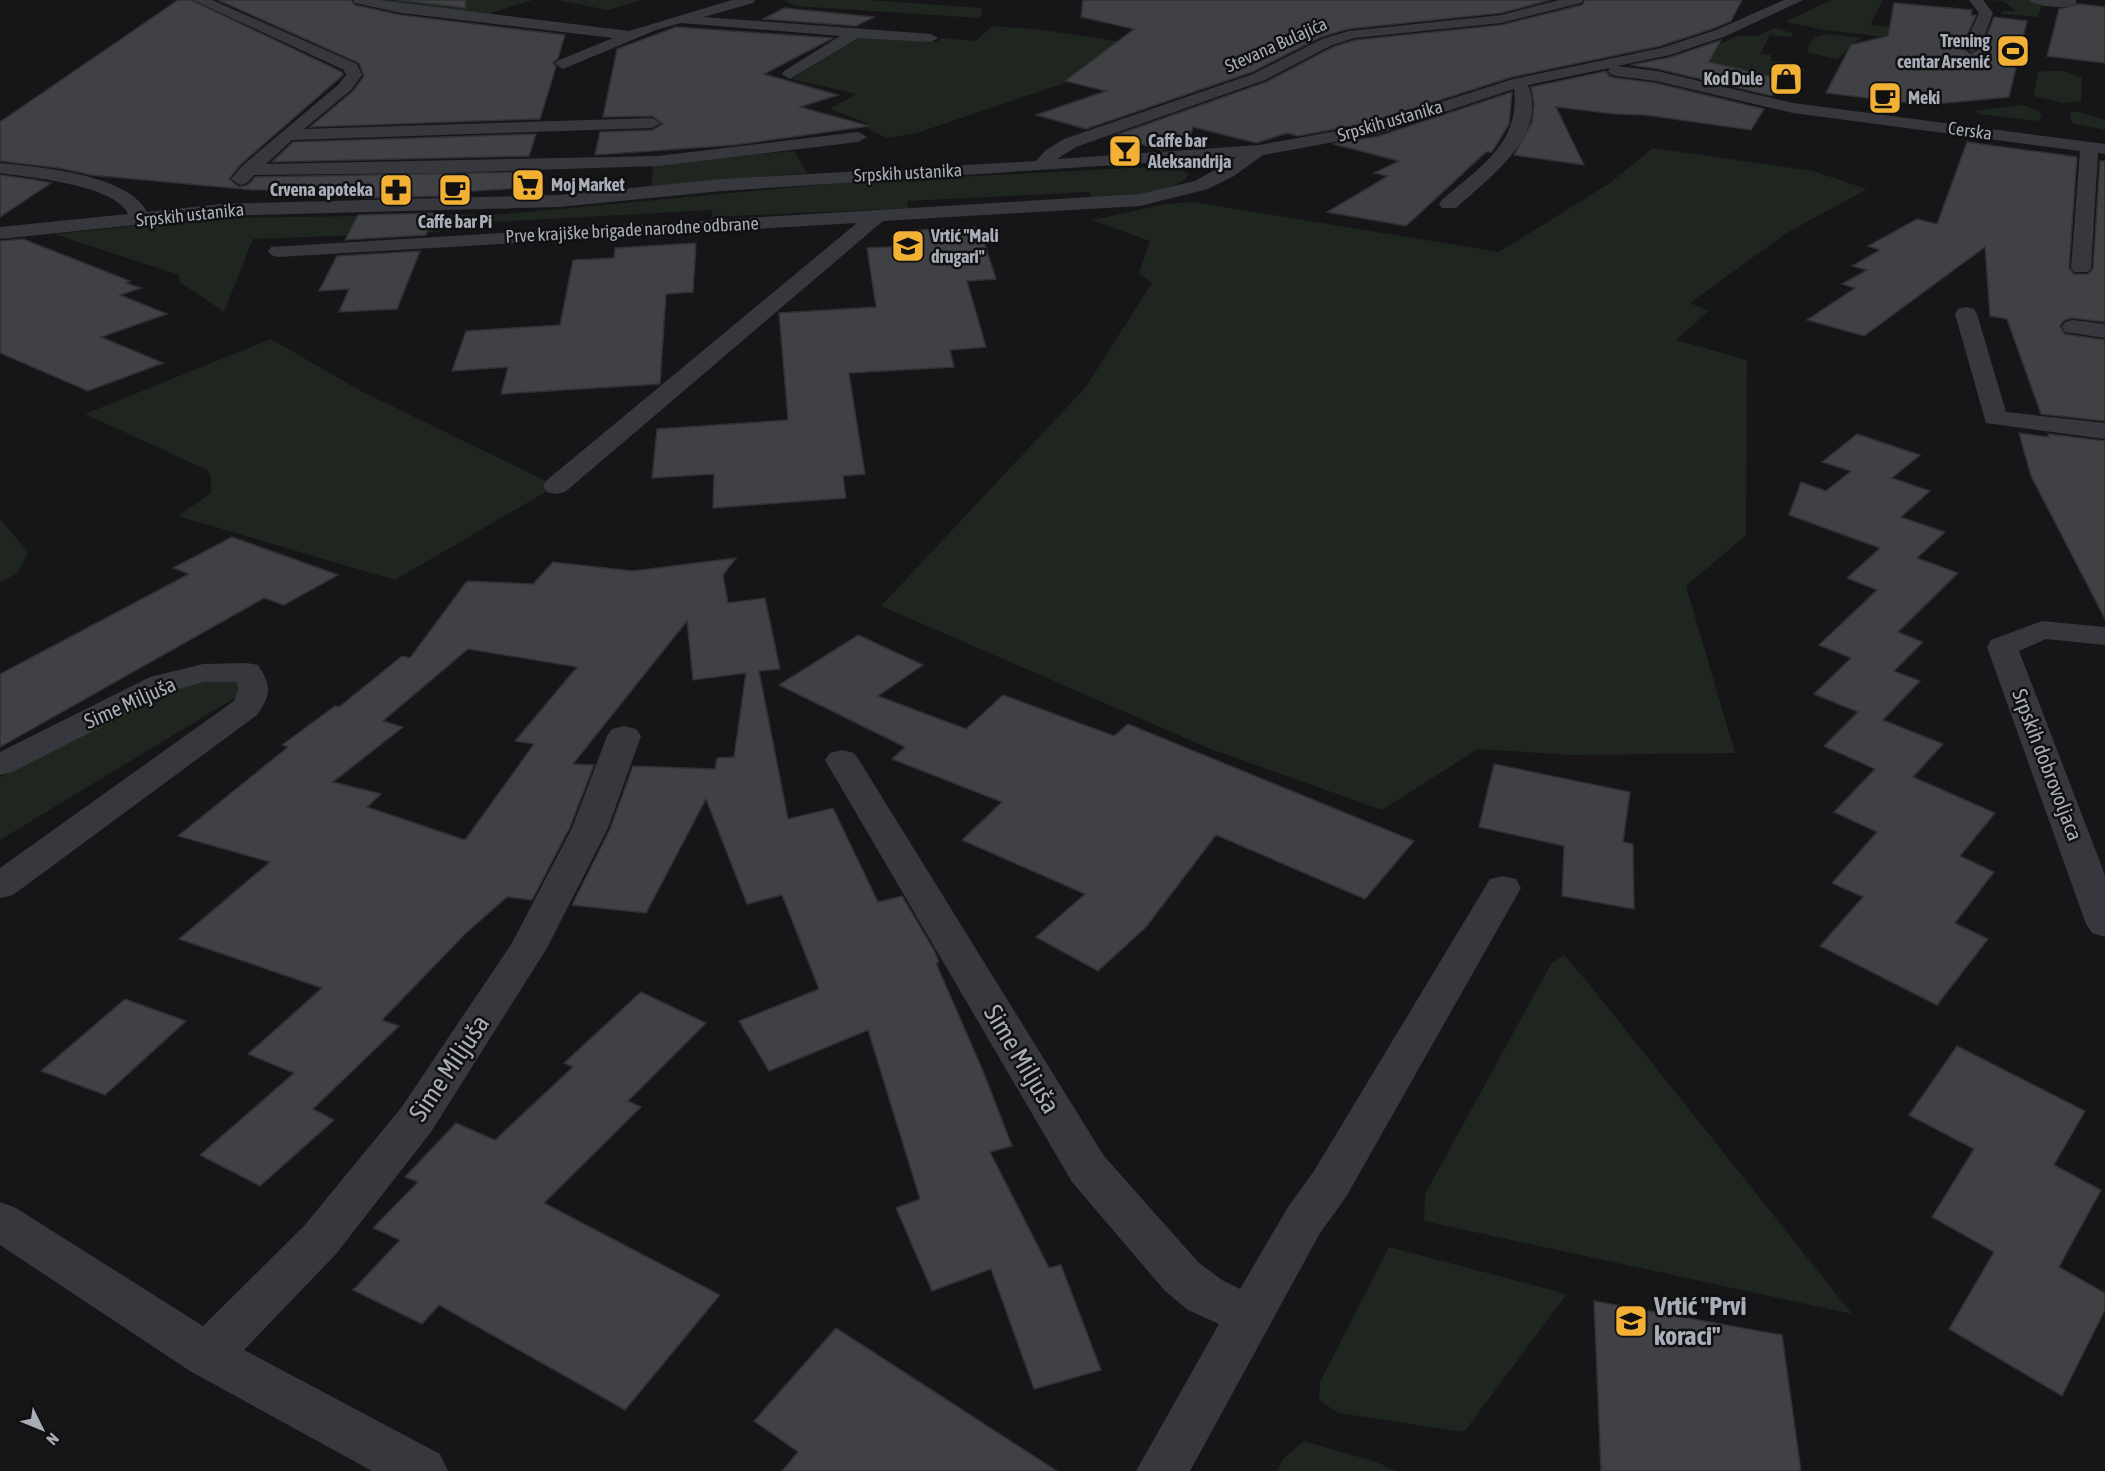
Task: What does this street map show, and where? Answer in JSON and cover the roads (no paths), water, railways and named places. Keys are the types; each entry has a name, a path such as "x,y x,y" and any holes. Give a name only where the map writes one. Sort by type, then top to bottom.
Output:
{"street":[{"path":"200,0 351,67 354,71 354,75 345,87 248,170 224,199"},
{"path":"360,0 401,9 628,35"},
{"path":"563,64 628,35 748,0"},
{"name":"Stevana Bulajića","path":"1041,165 1052,154 1070,143 1259,77 1327,42 1379,30 1501,19 1540,11 1576,0"},
{"name":"Srpskih ustanika","path":"0,233 140,219 224,199 517,203 722,185 1215,155 1259,150 1372,130 1519,82 1686,45 1796,0"},
{"path":"1972,47 1986,13 1976,0"},
{"path":"2036,0 2070,3"},
{"path":"681,19 931,38"},
{"path":"790,74 855,33"},
{"path":"1686,45 1681,57 1690,70"},
{"name":"Cerska","path":"1607,64 1661,66 1690,70 1733,88 1834,114"},
{"name":"Cerska","path":"1575,70 1657,76 1747,99 1834,114 2097,148"},
{"path":"1449,204 1511,147 1517,134 1523,97 1519,82"},
{"path":"287,135 652,123"},
{"path":"248,170 438,168 658,160 858,136"},
{"path":"2081,268 2097,148"},
{"name":"Prve krajiške brigade narodne odbrane","path":"278,251 1140,200 1190,190 1235,170 1259,150"},
{"path":"1190,190 1206,173 1215,155"},
{"path":"0,168 42,173 97,187 126,199 135,207 140,219"},
{"path":"556,486 877,216"},
{"path":"1966,314 1995,418 2105,431"},
{"path":"2073,327 2105,331"},
{"name":"Srpskih dobrovoljaca","path":"2105,636 2042,630 2002,647 2097,877 2105,924"},
{"name":"Sime Miljuša","path":"0,765 161,684 203,673 246,672 256,686 255,696 246,708 0,886"},
{"name":"Sime Miljuša","path":"207,1355 320,1240 416,1120 528,948 590,828 624,736"},
{"name":"Sime Miljuša","path":"842,760 1088,1169 1182,1277 1205,1295 1249,1315"},
{"path":"1161,1471 1304,1220 1330,1184 1503,888"},
{"path":"0,1221 207,1355 422,1471"}],"place":[{"name":"Trening centar Arsenić","path":"2013,51"},
{"name":"Kod Dule","path":"1786,79"},
{"name":"Meki","path":"1885,98"},
{"name":"Caffe bar Aleksandrija","path":"1125,151"},
{"name":"Moj Market","path":"528,185"},
{"name":"Crvena apoteka","path":"396,190"},
{"name":"Caffe bar Pi","path":"455,190"},
{"name":"Vrtić \"Mali drugari\"","path":"908,246"},
{"name":"Vrtić \"Prvi koraci\"","path":"1631,1321"}]}
